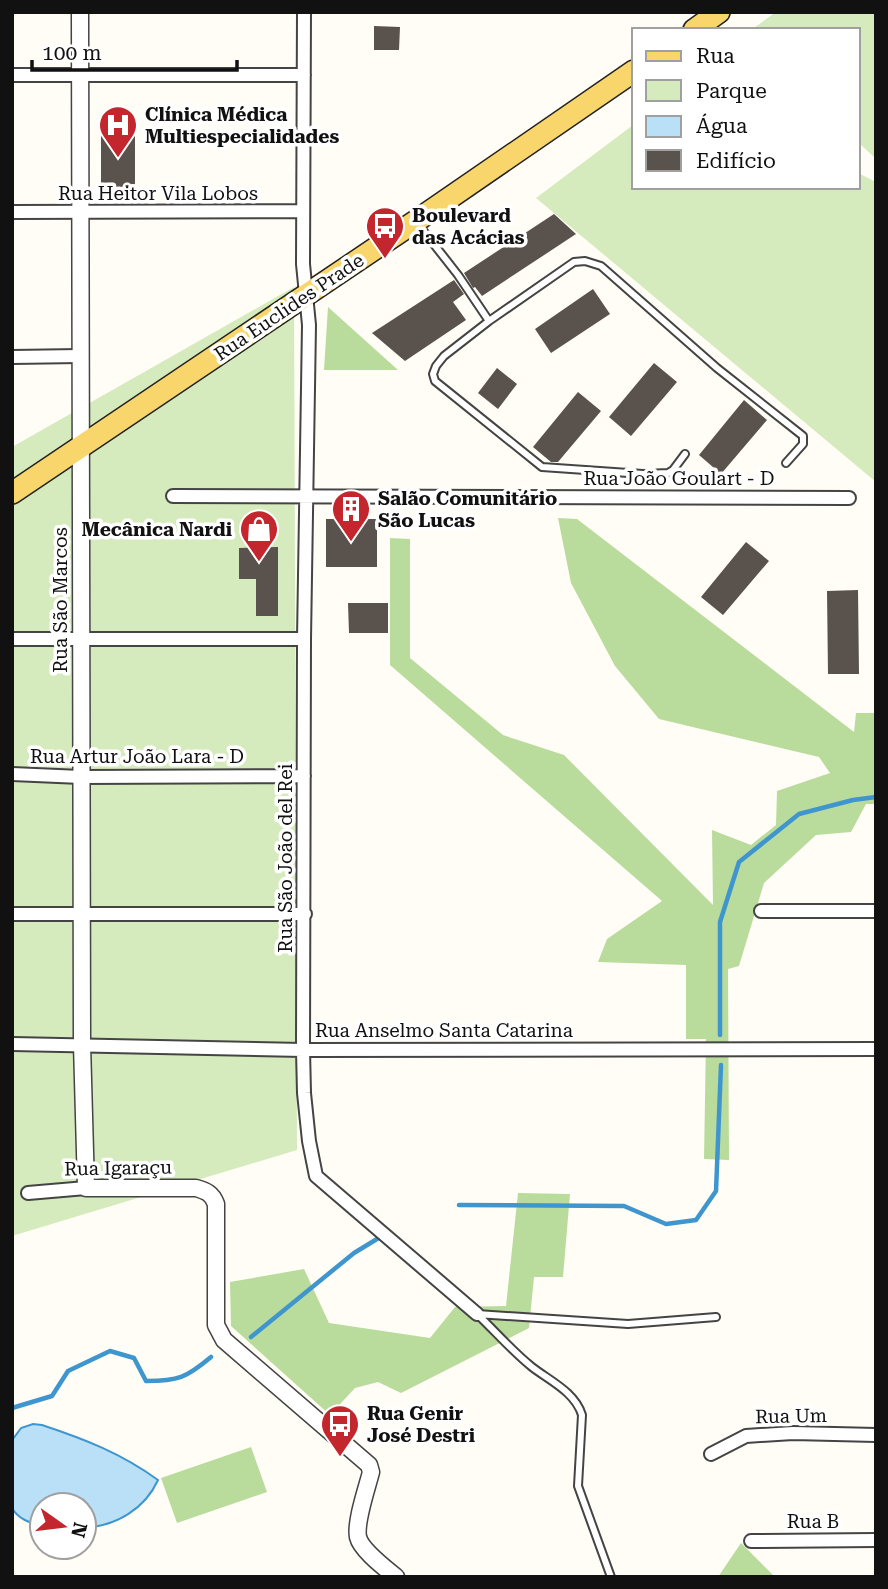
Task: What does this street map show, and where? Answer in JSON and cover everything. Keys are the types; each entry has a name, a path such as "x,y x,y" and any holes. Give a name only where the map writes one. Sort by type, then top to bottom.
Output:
{"main road":[{"path":"697,28 719,12"},
{"name":"Rua Euclides Prade","path":"12,493 416,222 632,72"}],"street":[{"name":"Rua São Marcos","path":"80,12 82,1044 86,1188"},
{"name":"Rua São João del Rei","path":"304,12 303,264 309,324 304,639 303,1050 309,1141 316,1176 477,1314"},
{"path":"12,75 304,75"},
{"name":"Rua Heitor Vila Lobos","path":"12,212 303,211"},
{"path":"12,357 80,356"},
{"name":"Rua João Goulart - D","path":"173,496 849,498"},
{"path":"12,639 304,639"},
{"name":"Rua Artur João Lara - D","path":"12,774 81,777 304,776"},
{"path":"761,911 876,911"},
{"path":"12,914 305,914"},
{"name":"Rua Anselmo Santa Catarina","path":"12,1044 303,1050 876,1049"},
{"name":"Rua Igaraçu","path":"28,1193 86,1188 196,1188 209,1192 216,1204 216,1325 219,1333 369,1465 371,1472 359,1540 377,1561 396,1577"},
{"name":"Rua Um","path":"711,1454 746,1436 793,1433 876,1435"},
{"name":"Rua B","path":"751,1541 876,1540"}],"lane":[{"path":"416,222 458,275 489,321"},
{"path":"685,454 668,473 643,474 542,467 435,381 433,374 444,356 489,321 574,262 585,261 601,266 717,368 803,436 803,444 786,463"},
{"path":"477,1314 628,1324 716,1317"},
{"name":"Rua São João del Rei","path":"477,1314 531,1366 574,1398 580,1407 582,1415 578,1486 611,1577"}],"green space":[{"path":"776,12 876,12 876,159 860,144 860,28 754,28"},
{"path":"632,126 632,189 860,189 860,174 876,182 876,482 536,198"},
{"path":"294,287 297,1150 12,1236 12,447"},
{"path":"328,307 398,370 324,370"},
{"path":"558,518 577,519 854,732 856,713 876,713 876,804 866,804 851,832 816,835 764,883 739,966 728,969 729,1160 704,1159 706,1039 686,1039 686,965 598,962 607,939 662,901 390,665 390,538 410,539 410,658 503,735 564,755 713,905 712,830 751,845 776,825 777,791 830,773 819,757 659,719 615,666 571,583"},
{"path":"518,1193 570,1194 563,1277 534,1277 529,1328 401,1393 378,1382 355,1388 330,1415 231,1326 230,1282 304,1269 329,1323 430,1338 455,1307 506,1306"},
{"path":"251,1447 267,1492 177,1523 161,1478"},
{"path":"741,1543 775,1577 718,1577"}],"water":[{"path":"33,1424 58,1430 130,1462 158,1480 145,1499 128,1514 98,1526 98,1491 28,1491 28,1522 12,1508 13,1439 21,1428"}],"building":[{"path":"374,26 400,27 399,50 374,50"},
{"name":"Clínica Médica Multiespecialidades","path":"101,125 135,125 135,193 101,193"},
{"path":"554,214 576,234 482,296 473,288 464,273"},
{"path":"454,280 464,294 453,302 466,320 405,361 372,333"},
{"path":"593,289 610,314 551,353 535,329"},
{"path":"654,363 677,382 631,436 609,417"},
{"path":"497,368 517,384 498,409 478,393"},
{"path":"578,392 601,411 558,462 551,462 533,447"},
{"path":"744,400 767,420 721,474 699,455"},
{"name":"Salão Comunitário São Lucas","path":"326,519 377,519 377,567 326,567"},
{"path":"746,542 769,561 723,615 701,597"},
{"path":"278,547 278,616 256,616 256,579 239,579 239,548"},
{"path":"858,590 859,674 828,674 827,591"},
{"path":"348,603 388,603 388,633 349,633"}],"waterway":[{"path":"720,1035 720,922 739,862 799,814 876,797"},
{"path":"459,1205 624,1206 666,1224 696,1220 716,1191 721,1065"},
{"path":"251,1337 354,1253 377,1239"},
{"path":"12,1408 52,1396 68,1371 110,1351 134,1358 146,1381 181,1377 211,1357"}],"place":[{"name":"Clínica Médica Multiespecialidades","path":"118,159"},
{"name":"Boulevard das Acácias","path":"385,260"},
{"name":"Salão Comunitário São Lucas","path":"351,543"},
{"name":"Mecânica Nardi","path":"259,563"},
{"name":"Rua Genir José Destri","path":"340,1458"}]}
